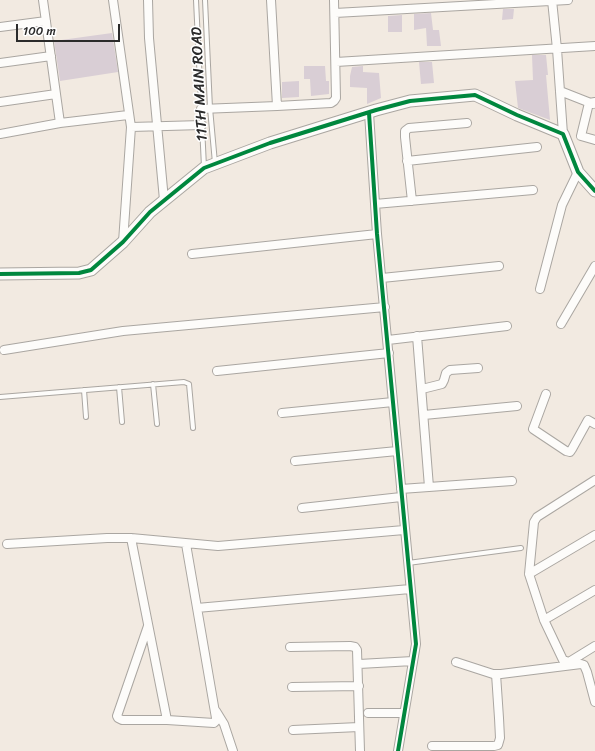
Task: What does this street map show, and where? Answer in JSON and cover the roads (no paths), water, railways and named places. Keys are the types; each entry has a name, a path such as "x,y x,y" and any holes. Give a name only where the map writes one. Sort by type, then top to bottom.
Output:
{"street":[{"path":"43,0 60,123"},
{"path":"113,0 128,115 131,127 123,242"},
{"path":"148,0 149,38 164,200"},
{"path":"271,0 277,106"},
{"path":"206,109 277,106 334,101 336,98 334,0"},
{"path":"552,0 563,134 578,172 595,191"},
{"path":"335,13 568,0"},
{"path":"0,27 46,21"},
{"path":"336,62 595,46"},
{"path":"0,63 51,56"},
{"path":"560,91 593,103 581,136 595,140"},
{"path":"0,102 56,94"},
{"path":"0,274 53,274 85,272 95,268 123,242 148,214 204,168 270,143 410,101 475,95 517,116 563,134"},
{"path":"369,113 375,204 407,563 416,644 398,751"},
{"path":"0,134 60,123 128,115"},
{"path":"412,201 405,131 409,128 467,123"},
{"path":"131,127 202,126"},
{"path":"407,160 537,147"},
{"path":"540,289 562,205 578,172"},
{"path":"375,204 533,190"},
{"path":"192,254 378,234"},
{"path":"382,278 499,266"},
{"path":"561,324 595,266"},
{"path":"4,350 123,331 385,307"},
{"path":"388,340 507,326"},
{"path":"417,336 430,487"},
{"path":"217,371 389,353"},
{"path":"422,389 442,384 446,373 450,370 478,368"},
{"path":"546,394 533,429 566,451 570,452 588,420 595,424"},
{"path":"282,413 393,402"},
{"path":"424,415 517,406"},
{"path":"295,462 397,451"},
{"path":"595,480 537,517 534,522 529,574 544,620 564,660 569,662 595,646"},
{"path":"302,508 401,493 430,487 512,481"},
{"path":"7,544 131,538 218,546 404,530"},
{"path":"529,574 595,535"},
{"path":"131,538 167,720"},
{"path":"148,625 117,716 118,718 122,720 167,720 214,723 216,721 186,544"},
{"path":"197,608 410,589"},
{"path":"544,620 595,590"},
{"path":"290,647 338,646 355,648 357,650 359,664 360,751"},
{"path":"359,664 413,660"},
{"path":"456,662 496,674 581,664 584,665 587,672 594,697"},
{"path":"432,746 494,746 498,744 500,738 496,674"},
{"path":"292,687 359,686"},
{"path":"214,709 224,724 233,751"},
{"path":"368,713 404,714"},
{"path":"293,730 359,727"}],"lane":[{"name":"11TH MAIN ROAD","path":"196,0 206,109 215,164"},
{"name":"11TH MAIN ROAD","path":"204,168 202,126 206,109 205,0"},
{"path":"0,397 184,382 189,384 193,428"},
{"path":"153,384 157,424"},
{"path":"119,387 122,422"},
{"path":"84,390 86,417"},
{"path":"407,563 521,548"}]}
